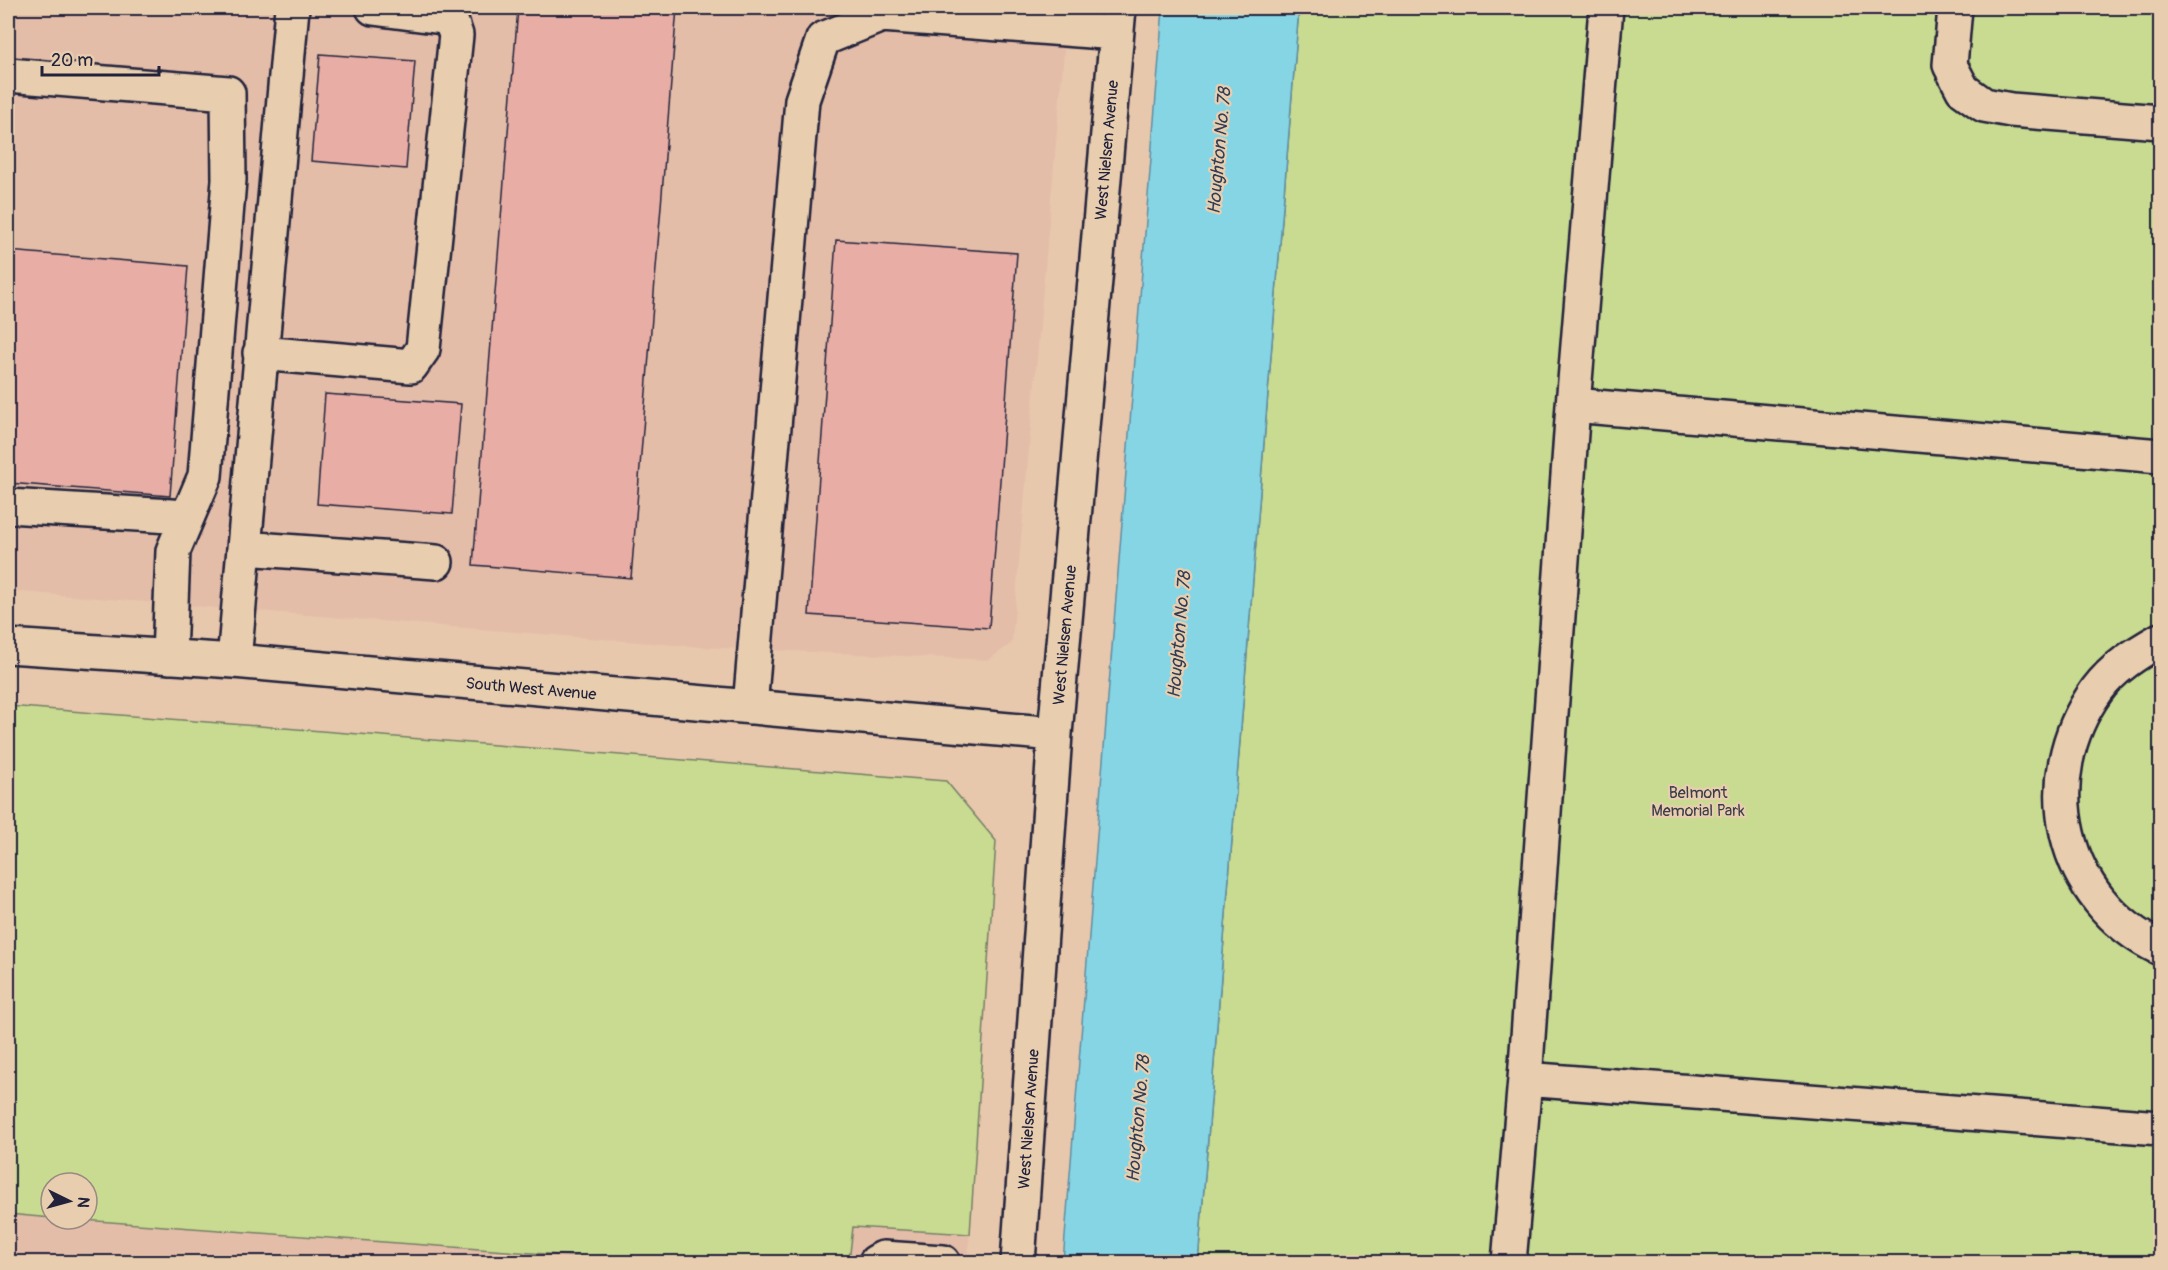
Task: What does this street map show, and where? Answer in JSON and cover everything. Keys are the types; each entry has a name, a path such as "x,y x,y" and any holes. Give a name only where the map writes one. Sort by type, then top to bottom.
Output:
{"street":[{"path":"234,661 292,8"},
{"path":"260,352 411,366 423,350 456,35 450,18 373,8"},
{"path":"1509,1263 1525,1079 1573,405 1606,8"},
{"path":"1955,8 1950,64 1963,90 1984,105 2012,110 2160,122"},
{"path":"750,707 802,100 823,39 882,15 1118,20"},
{"name":"West Nielsen Avenue","path":"1018,1263 1055,734 1118,20"},
{"path":"8,75 228,93 229,180 205,476 173,551 169,657"},
{"path":"1573,405 2160,456"},
{"path":"8,506 187,517"},
{"path":"244,548 436,562"},
{"path":"2160,640 2131,656 2097,689 2074,730 2062,776 2064,823 2078,868 2103,908 2139,938 2160,948"},
{"name":"South West Avenue","path":"8,646 234,661 1055,734"},
{"path":"1525,1079 2160,1128"},
{"path":"876,1263 883,1258 942,1263"}],"shaded area":[{"path":"8,8 1068,8 1012,643 989,660 699,647 8,591"},
{"path":"8,1214 39,1218 39,1231 99,1231 99,1222 656,1262 8,1262"},
{"path":"853,1227 970,1234 967,1262 849,1262"}],"green space":[{"name":"Belmont Memorial Park","path":"1299,8 2160,8 2160,1262 1198,1262"},
{"path":"8,706 946,781 996,841 970,1234 853,1227 849,1262 656,1262 99,1221 99,1171 39,1171 39,1217 8,1214"}],"water":[{"name":"Houghton No. 78","path":"1163,8 1299,8 1198,1262 1063,1262"}],"building":[{"path":"518,8 677,8 631,578 473,565"},
{"path":"320,54 415,61 406,169 311,161"},
{"path":"836,240 1017,253 989,628 809,615"},
{"path":"8,251 188,266 170,496 8,483"},
{"path":"325,394 461,404 452,514 317,504"}]}
